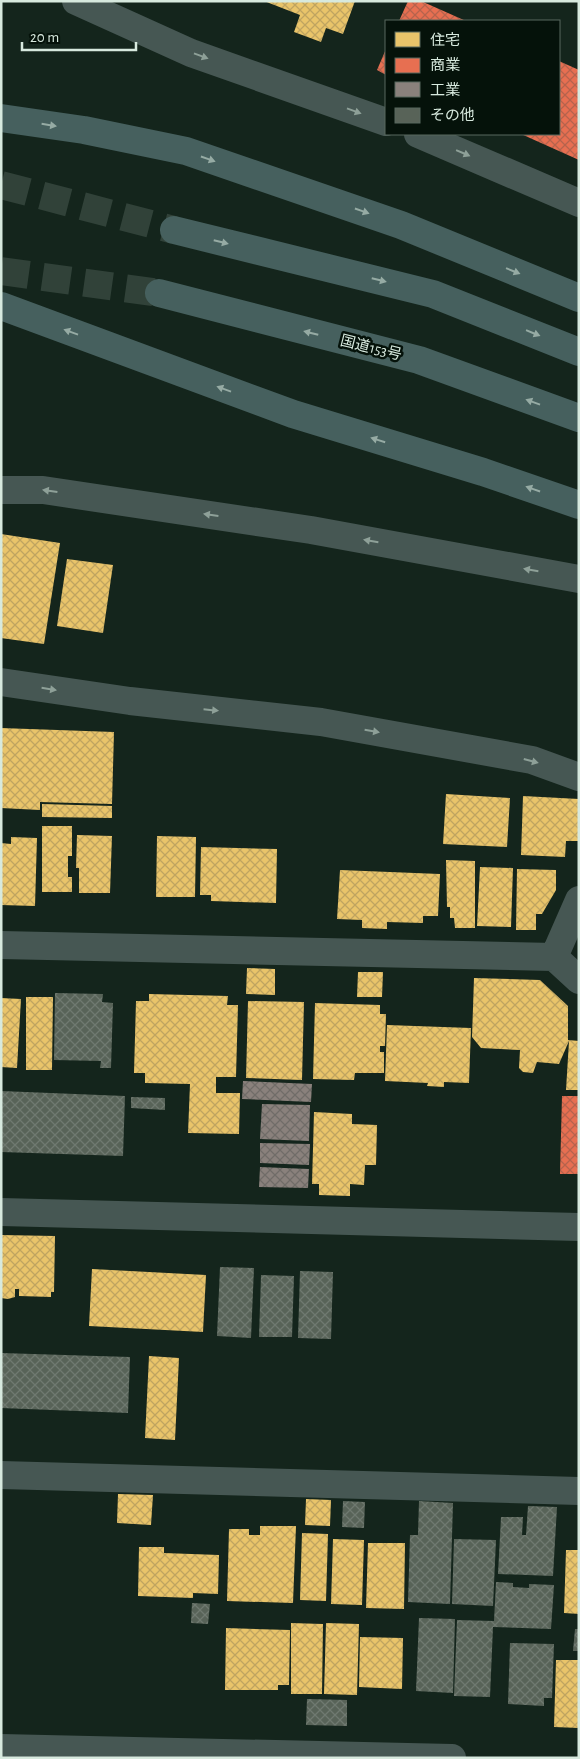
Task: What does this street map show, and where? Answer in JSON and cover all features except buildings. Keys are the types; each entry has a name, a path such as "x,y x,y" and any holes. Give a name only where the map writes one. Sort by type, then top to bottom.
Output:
{"highway":[{"path":"1,118 84,130 186,151 402,225 579,298"},
{"path":"174,230 434,294 579,352"},
{"name":"国道153号","path":"159,293 419,360 579,418"},
{"path":"1,306 293,414 483,472 579,505"}],"street":[{"path":"76,1 191,53 385,122"},
{"path":"420,135 579,203"},
{"path":"1,490 43,490 311,530 579,579"},
{"path":"1,682 130,701 321,722 532,760 579,777"},
{"path":"554,957 579,900"},
{"path":"1,945 554,957 579,980"},
{"path":"1,1212 579,1227"},
{"path":"1,1475 579,1491"},
{"path":"1,1748 452,1758"}],"tunnel":[{"path":"1,185 174,230"},
{"path":"1,271 159,293"}]}
